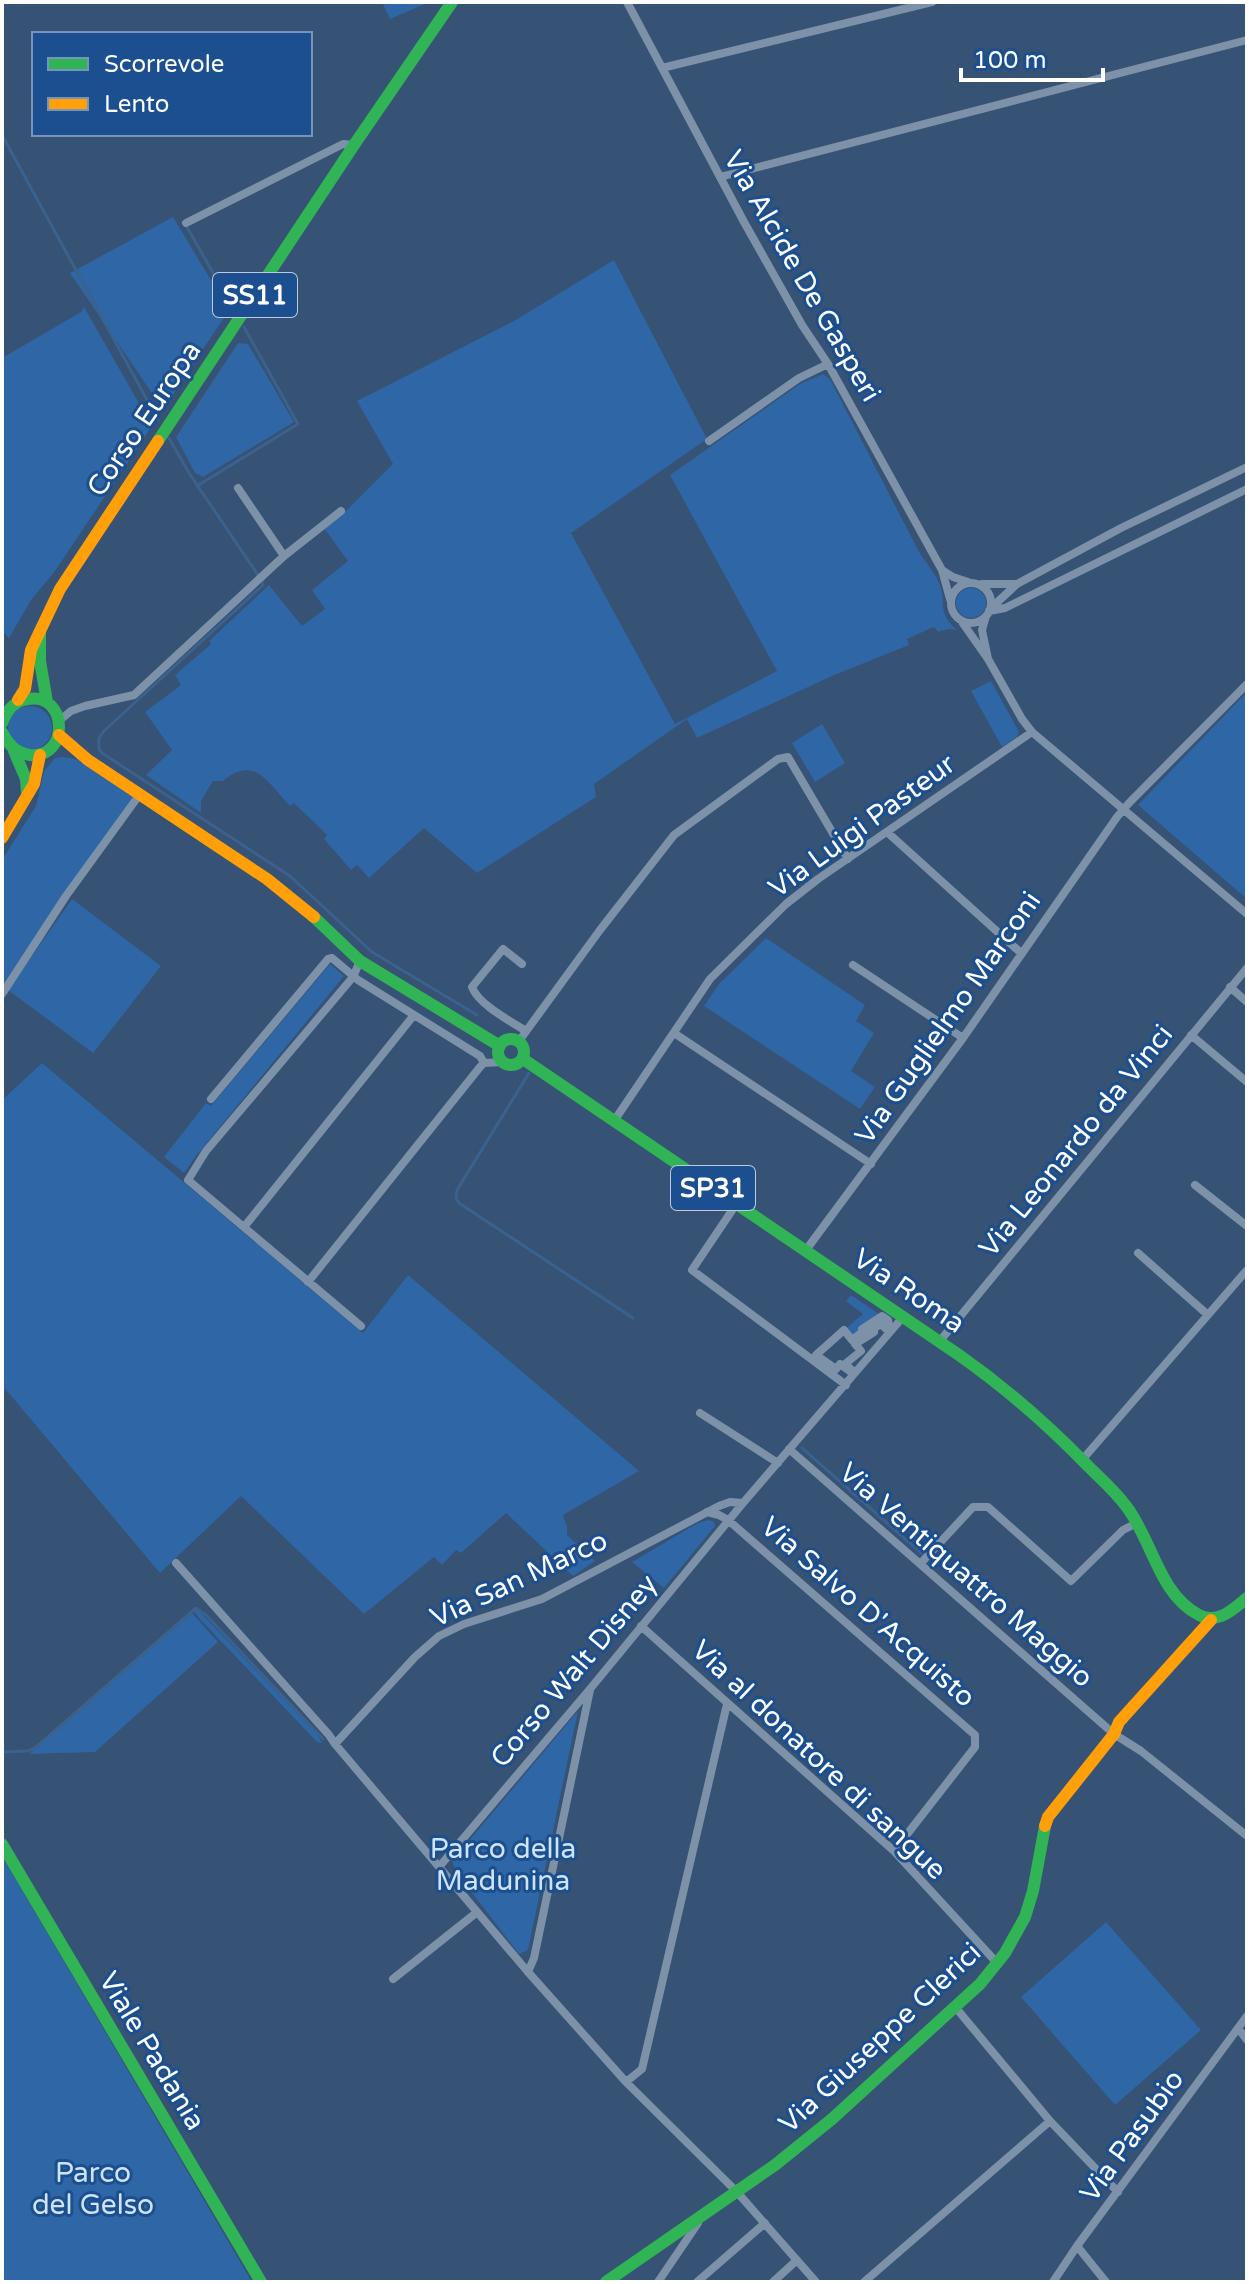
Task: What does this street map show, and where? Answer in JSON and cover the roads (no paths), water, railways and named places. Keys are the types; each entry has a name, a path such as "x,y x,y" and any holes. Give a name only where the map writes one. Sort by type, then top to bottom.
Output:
{"main road":[{"name":"Corso Europa","path":"2,723 9,705 25,689 31,650 60,589 452,2"},
{"name":"Corso Europa","path":"41,627 40,661 47,702"},
{"path":"2,838 34,784 42,754 56,742 60,720 47,702 38,698 28,697 9,705"},
{"path":"2,732 26,779 28,796"},
{"path":"59,735 88,760 267,879 313,916 360,961 500,1046"},
{"path":"9,749 31,756 66,753 88,760"},
{"path":"523,1036 523,1059 511,1065 503,1062 498,1055 500,1046 523,1036"},
{"name":"Via Roma","path":"523,1059 993,1378 1024,1404 1129,1509 1173,1590 1187,1607 1211,1620"},
{"name":"Via Giuseppe Clerici","path":"606,2282 775,2165 832,2119 956,2008 998,1964 1028,1910 1042,1830 1048,1817 1114,1734 1119,1722 1211,1620 1225,1615 1247,1598"},
{"name":"Viale Padania","path":"2,1844 261,2282"}],"street":[{"name":"Via Alcide De Gasperi","path":"627,2 802,325 828,364 942,570 950,601"},
{"path":"662,68 932,2"},
{"path":"720,177 1247,40"},
{"path":"186,223 343,144 354,145"},
{"path":"709,441 799,378 828,364"},
{"path":"988,614 997,600 1017,584 1121,528 1247,467"},
{"path":"238,488 284,556"},
{"path":"961,621 972,623 1005,608 1247,489"},
{"path":"60,720 71,711 134,695 284,556 341,511"},
{"path":"942,570 953,577 976,583 989,593 991,599 982,630 988,659"},
{"path":"1017,584 960,585 954,590 950,601 953,613 988,659 1022,719 1032,732 1247,914"},
{"name":"Via Guglielmo Marconi","path":"806,1250 963,1038 1124,809 1247,684"},
{"name":"Via Luigi Pasteur","path":"614,1121 710,979 786,904 1032,732"},
{"path":"522,964 503,949 472,987 474,994 523,1036 674,835 778,759 788,757 848,859"},
{"path":"2,994 66,896 140,794"},
{"path":"887,832 1021,953"},
{"path":"211,1099 332,958 353,977 480,1056 484,1063"},
{"path":"360,961 353,977 206,1151 188,1180 361,1326"},
{"path":"853,965 963,1038"},
{"name":"Via Leonardo da Vinci","path":"939,1342 1247,968"},
{"path":"1230,987 1247,1002"},
{"path":"244,1227 414,1015"},
{"path":"674,1033 871,1164"},
{"path":"1191,1035 1247,1082"},
{"path":"308,1282 480,1067 484,1063 503,1062"},
{"path":"1195,1185 1247,1226"},
{"path":"737,1203 692,1270 846,1385"},
{"path":"1138,1253 1208,1315"},
{"path":"1082,1460 1247,1271"},
{"path":"882,1316 888,1320 886,1329 879,1325 855,1344 861,1351 845,1364 851,1372 840,1364 836,1369 816,1355 844,1330 852,1340 882,1316"},
{"path":"743,1503 903,1317"},
{"path":"700,1413 778,1463"},
{"name":"Via Ventiquattro Maggio","path":"789,1449 1114,1734 1141,1751 1247,1836"},
{"name":"Via San Marco","path":"335,1744 415,1657 439,1636 464,1624 542,1599 707,1512 730,1502 743,1503"},
{"name":"Corso Walt Disney","path":"439,1867 743,1503"},
{"path":"921,1563 973,1507 988,1507 1071,1581 1123,1530 1137,1523"},
{"path":"707,1512 728,1520"},
{"name":"Via Salvo D'Acquisto","path":"728,1520 974,1732 975,1747 894,1851"},
{"path":"176,1563 329,1735 528,1972 626,2082 737,2192 816,2282"},
{"name":"Via al donatore di sangue","path":"641,1626 894,1851 998,1964"},
{"path":"528,1972 534,1958 590,1689"},
{"path":"626,2082 642,2069 727,1704"},
{"path":"393,1979 476,1913"},
{"path":"956,2008 1050,2121 1118,2192"},
{"name":"Via Pasubio","path":"1053,2282 1247,2016"},
{"path":"1238,2028 1247,2040"},
{"path":"864,2282 1050,2121"},
{"path":"658,2282 701,2217"},
{"path":"697,2282 765,2223"},
{"path":"1077,2246 1106,2282"},
{"path":"773,2282 797,2260"}],"waterway":[{"path":"2,135 158,420"},
{"path":"187,227 233,308"},
{"path":"197,486 298,424 244,327"},
{"path":"169,438 263,585 104,731 99,738 99,749 290,876 372,952 477,1015"},
{"path":"529,1073 457,1190 456,1198 459,1203 633,1318"},
{"path":"802,1448 921,1553"},
{"path":"2,1752 35,1748 196,1608 323,1739"}],"park label":[{"name":"Parco della Madunina","path":"503,1865"},
{"name":"Parco del Gelso","path":"93,2189"}]}
